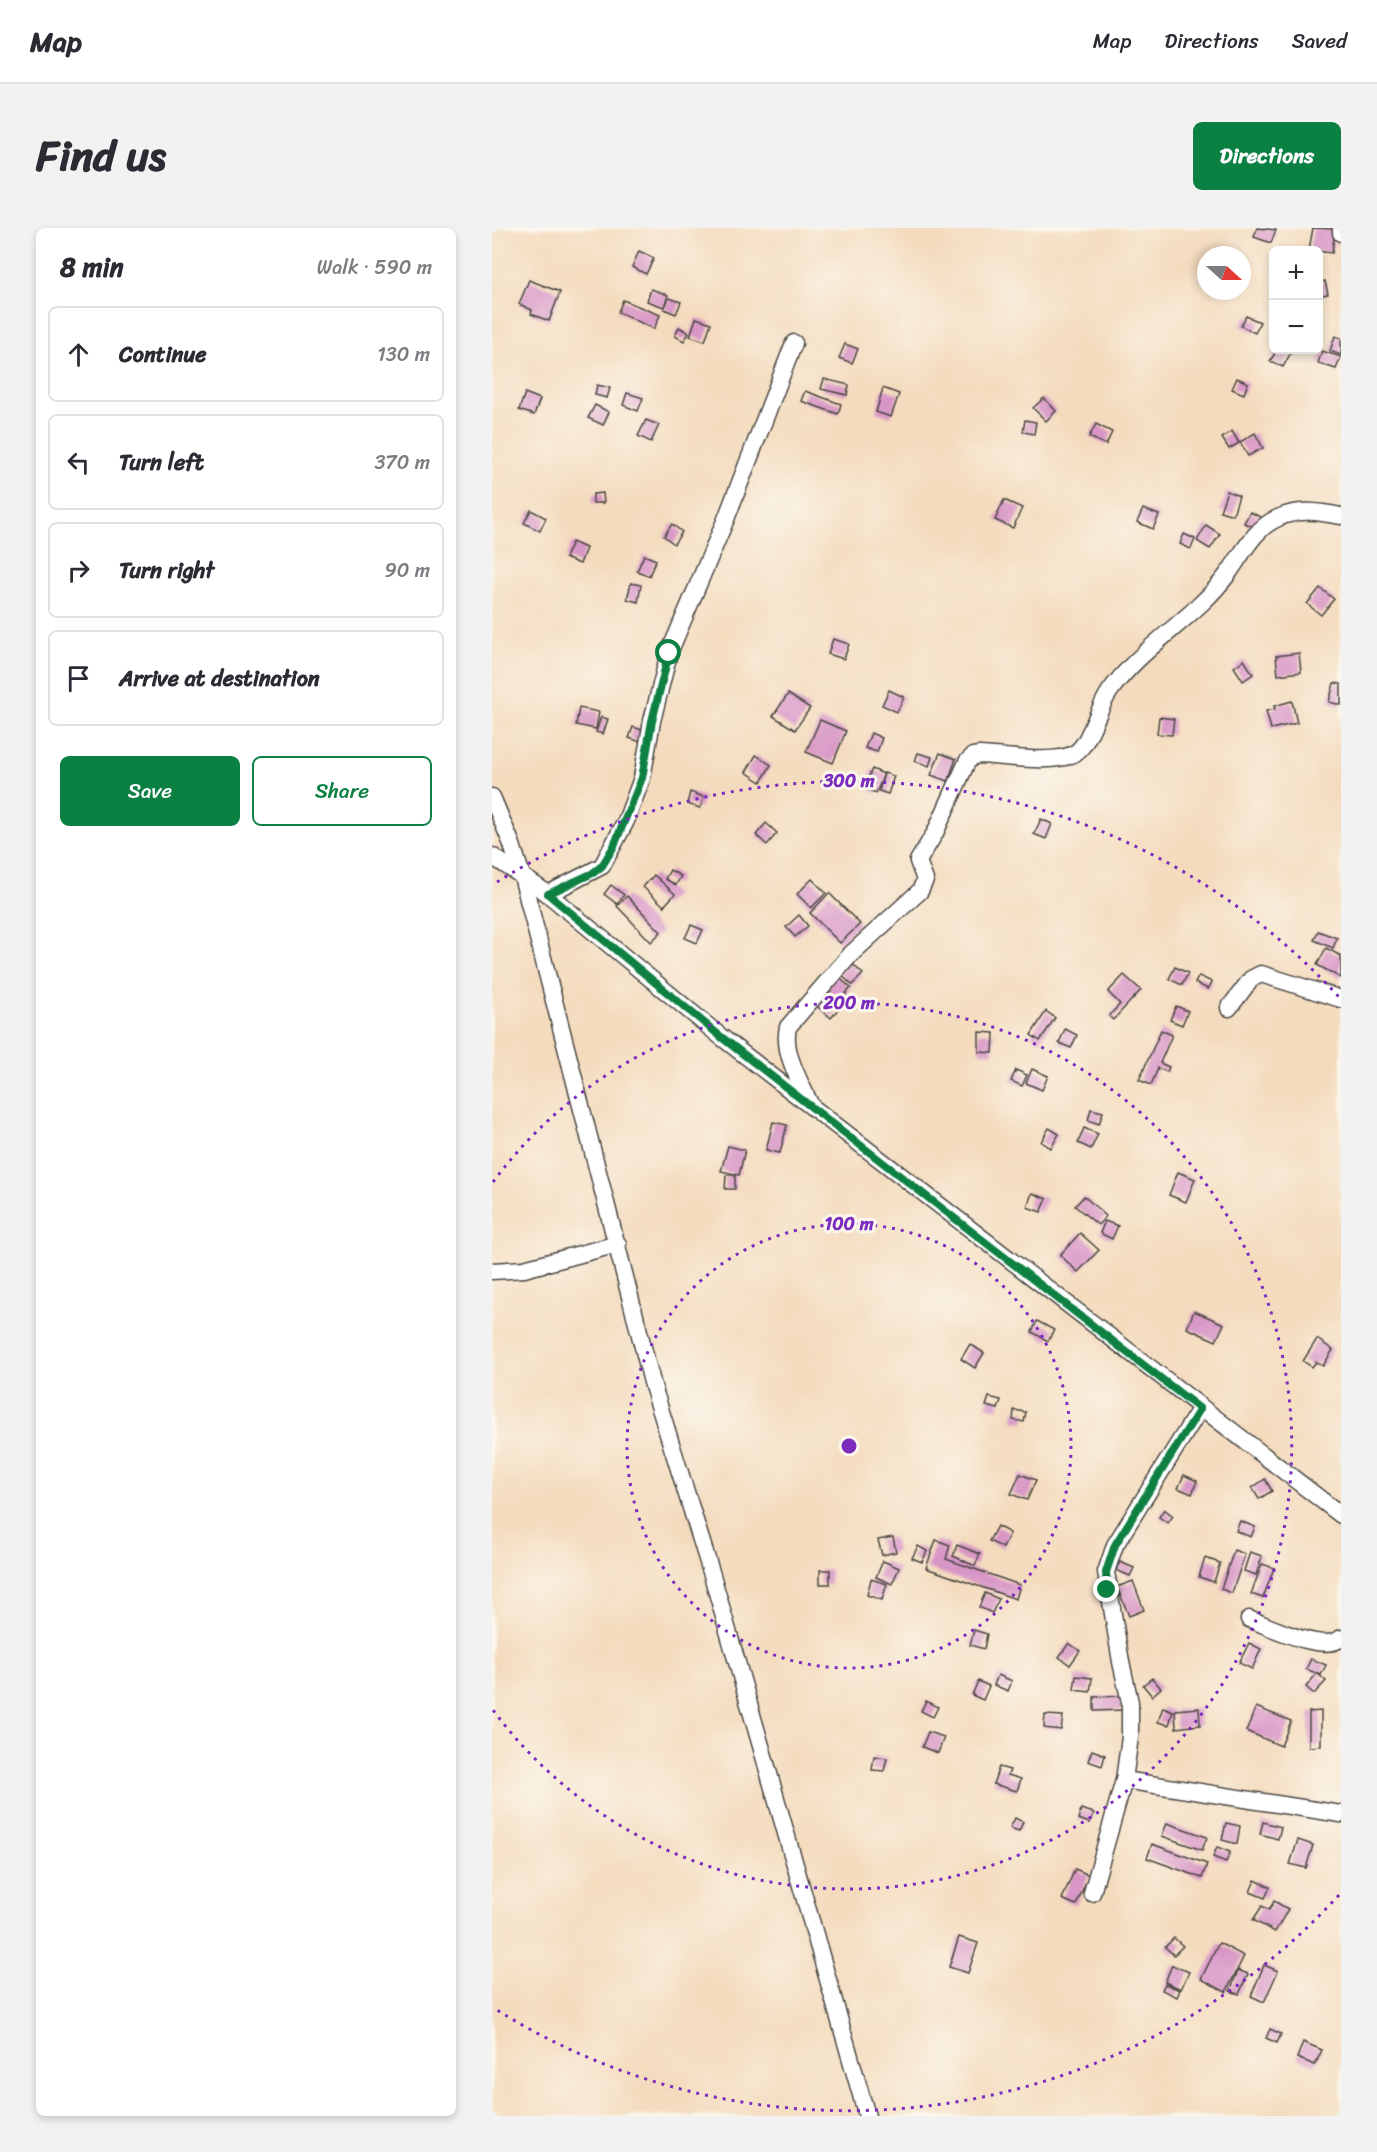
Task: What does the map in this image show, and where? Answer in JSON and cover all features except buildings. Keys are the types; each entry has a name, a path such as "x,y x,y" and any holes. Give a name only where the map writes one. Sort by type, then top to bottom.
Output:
{"street":[{"path":"1341,228 1341,233"},
{"path":"548,894 602,866 626,821 642,778 652,721 669,653 726,519 794,343"},
{"path":"810,1105 788,1051 786,1036 788,1027 851,954 920,891 925,880 918,861 935,833 968,762 973,756 980,754 1050,759 1065,758 1075,753 1083,747 1100,705 1125,672 1214,590 1260,531 1276,518 1294,512 1341,516"},
{"path":"492,797 512,842 522,876 653,1386 715,1586 867,2116"},
{"path":"492,856 548,894 720,1036 1200,1409 1341,1515"},
{"path":"1229,1008 1251,979 1261,974 1341,999"},
{"path":"492,1271 524,1269 618,1244"},
{"path":"1092,1893 1124,1780 1130,1737 1130,1702 1120,1662 1106,1572 1115,1545 1200,1409"},
{"path":"1249,1619 1309,1641 1325,1644 1341,1638"},
{"path":"1124,1780 1341,1814"}],"route":[{"path":"669,653 637,795 608,858 593,873 548,894 720,1036 1200,1409 1115,1545 1106,1572 1107,1590"}]}
